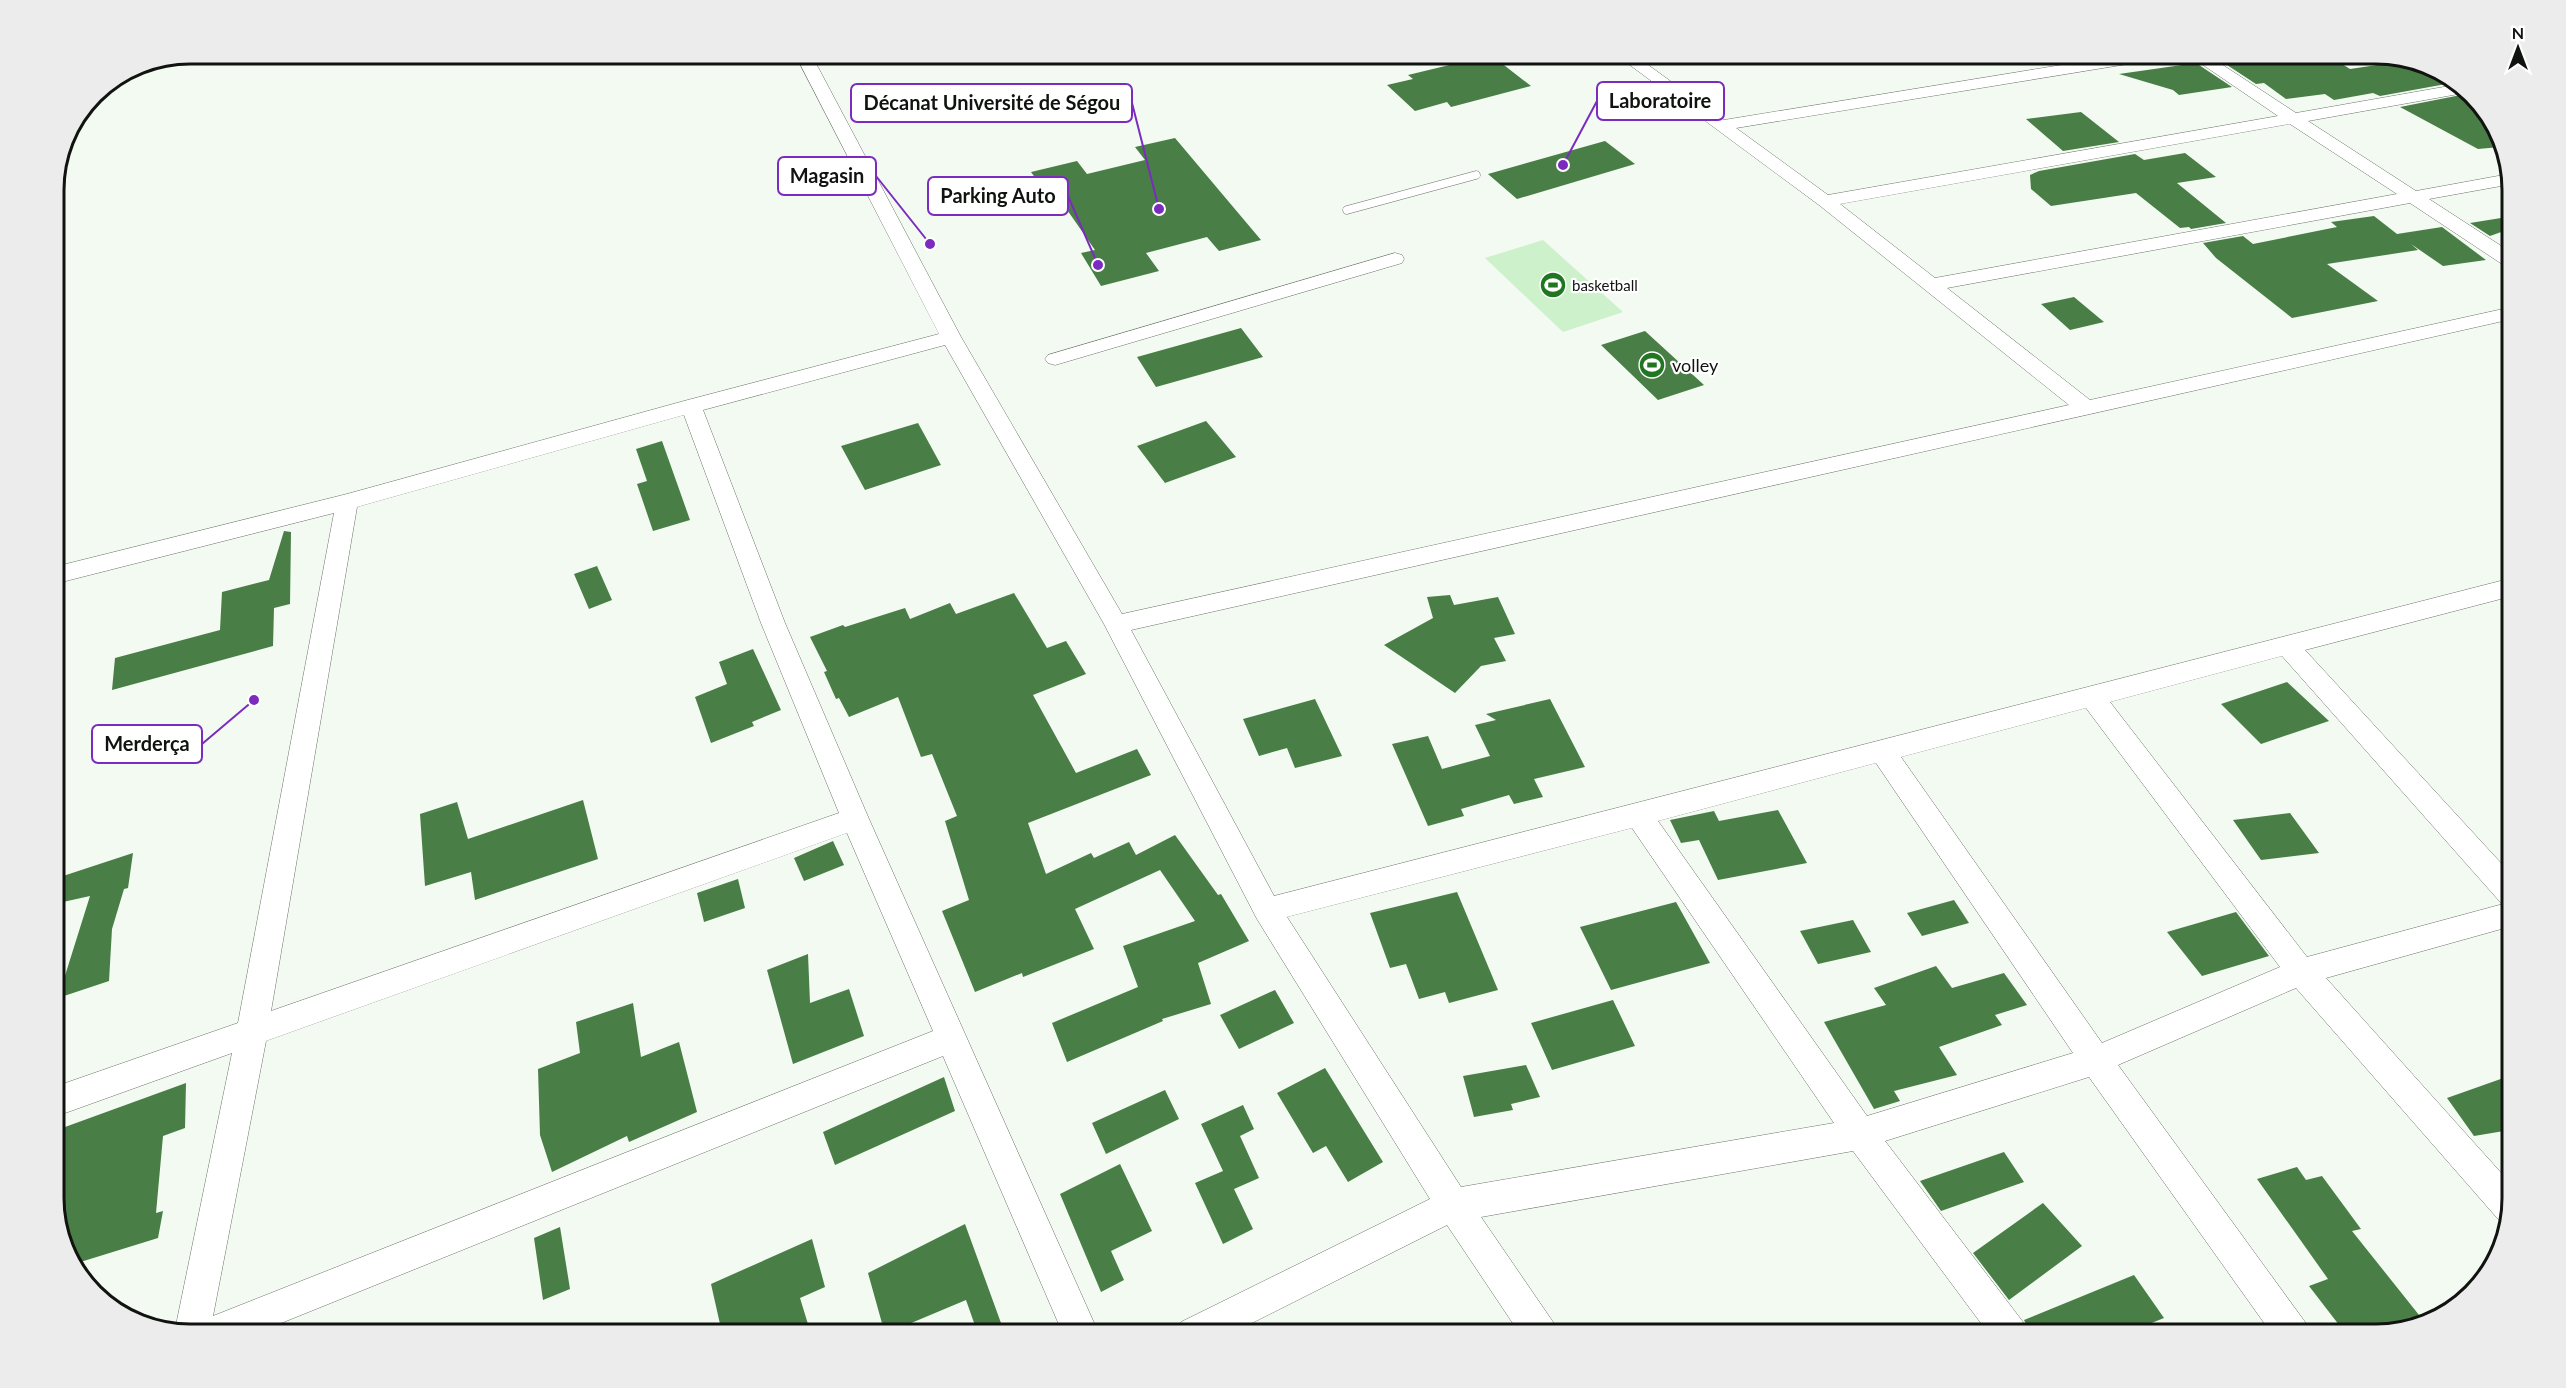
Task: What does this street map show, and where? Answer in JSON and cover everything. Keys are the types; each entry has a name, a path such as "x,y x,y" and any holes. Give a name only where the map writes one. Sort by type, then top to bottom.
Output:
{"street":[{"path":"1637,64 1825,201 2085,407"},
{"path":"1722,125 2094,64"},
{"path":"2211,64 2501,255"},
{"path":"809,65 951,337 1116,624 1267,910 1453,1205 1534,1324"},
{"path":"1825,201 2452,90"},
{"path":"1930,285 2501,181"},
{"path":"1055,359 1395,259"},
{"path":"1116,624 2501,315"},
{"path":"65,573 347,502 691,406 951,337"},
{"path":"691,406 773,623 855,819 1077,1324"},
{"path":"194,1324 252,1032 347,502"},
{"path":"1267,910 1639,816 2286,645 2501,597"},
{"path":"2286,645 2502,884"},
{"path":"2091,695 2301,972 2502,1198"},
{"path":"1883,752 2096,1060 2286,1324"},
{"path":"1639,816 1860,1134 2003,1324"},
{"path":"65,1098 855,819"},
{"path":"1213,1324 1453,1205 1860,1134 2096,1060 2301,972 2502,917"},
{"path":"236,1324 951,1038"}],"lane":[{"path":"1347,210 1476,175"}],"green space":[{"name":"basketball","path":"1543,240 1623,312 1563,332 1485,258"}],"building":[{"path":"1452,64 1503,64 1531,86 1451,107 1447,102 1415,111 1387,85 1413,79 1408,75"},
{"path":"2198,64 2232,87 2179,95 2173,90 2119,74"},
{"path":"2226,64 2342,64 2350,69 2380,65 2424,74 2443,84 2380,96 2373,93 2334,100 2325,94 2286,99 2264,83 2256,84"},
{"path":"2458,96 2480,120 2494,148 2478,149 2400,107"},
{"path":"2081,112 2119,142 2063,151 2026,119"},
{"path":"1175,138 1261,240 1219,251 1207,237 1146,253 1159,271 1101,286 1081,253 1095,250 1063,204 1055,206 1031,172 1077,161 1087,174 1145,160 1135,147"},
{"path":"1605,141 1635,164 1517,199 1488,174"},
{"path":"2185,153 2216,177 2177,183 2226,223 2191,229 2189,227 2180,228 2136,193 2051,206 2031,189 2030,175 2039,171 2135,154 2144,160"},
{"path":"2374,216 2397,234 2442,227 2486,260 2443,266 2411,244 2418,250 2327,264 2378,301 2292,318 2216,258 2203,243 2243,236 2253,244 2337,227 2331,222"},
{"path":"2501,218 2501,232 2490,236 2470,223"},
{"path":"2074,297 2104,322 2070,330 2041,304"},
{"path":"1241,328 1263,357 1156,387 1137,357"},
{"name":"volley","path":"1645,331 1704,385 1658,400 1601,345"},
{"path":"1206,421 1236,457 1165,483 1137,446"},
{"path":"918,423 941,465 865,490 841,446"},
{"path":"662,441 690,520 653,531 637,484 647,481 636,449"},
{"path":"284,531 291,532 290,604 274,608 273,646 112,690 115,658 220,630 222,592 269,580"},
{"path":"597,566 612,600 589,609 574,574"},
{"path":"1014,593 1047,648 1066,641 1086,674 1033,695 1076,773 1137,749 1151,775 1028,823 1046,874 1091,853 1094,858 1129,842 1136,855 1175,835 1218,895 1221,894 1249,941 1198,963 1211,1004 1162,1019 1163,1021 1067,1062 1052,1023 1138,987 1123,946 1195,921 1160,870 1075,909 1094,949 1023,977 1022,973 975,992 942,911 969,900 945,821 957,816 932,754 921,757 898,697 849,717 839,698 836,699 824,672 827,671 810,637 843,625 845,627 905,608 910,619 950,603 956,614"},
{"path":"1450,595 1454,605 1498,597 1515,634 1494,638 1506,661 1481,666 1455,693 1384,645 1433,618 1427,597"},
{"path":"753,649 781,710 752,722 754,726 711,743 695,697 727,684 719,662"},
{"path":"2287,682 2329,721 2261,744 2221,704"},
{"path":"1315,699 1342,756 1295,768 1287,748 1259,756 1243,719"},
{"path":"1550,699 1585,767 1534,779 1543,797 1514,804 1509,795 1461,809 1464,816 1428,826 1392,744 1428,736 1442,769 1490,756 1475,725 1496,720 1486,714"},
{"path":"583,800 598,859 475,900 471,872 425,886 420,814 457,802 468,839"},
{"path":"1778,810 1807,863 1718,880 1699,840 1681,843 1670,820 1714,811 1719,821"},
{"path":"2290,813 2319,853 2261,860 2233,820"},
{"path":"833,841 844,865 804,881 794,858"},
{"path":"133,853 128,888 124,889 112,929 109,981 65,996 65,976 90,896 65,902 65,875"},
{"path":"738,879 745,908 704,922 697,893"},
{"path":"1457,892 1498,990 1449,1003 1445,992 1419,999 1406,964 1390,968 1370,913"},
{"path":"1954,900 1969,923 1922,936 1907,913"},
{"path":"1676,902 1710,963 1611,990 1580,927"},
{"path":"2236,912 2269,956 2202,976 2167,932"},
{"path":"1853,920 1871,952 1818,964 1800,931"},
{"path":"808,954 810,1003 849,989 864,1036 793,1064 767,970"},
{"path":"1936,966 1952,988 2004,973 2027,1005 1995,1015 2002,1025 1939,1047 1957,1075 1894,1091 1900,1101 1874,1109 1824,1022 1886,1005 1874,988"},
{"path":"1275,990 1294,1023 1239,1049 1220,1015"},
{"path":"1613,1000 1635,1046 1552,1070 1531,1023"},
{"path":"633,1003 641,1057 679,1042 697,1112 629,1142 627,1136 552,1172 540,1135 538,1069 580,1053 576,1022"},
{"path":"1526,1065 1540,1097 1511,1104 1513,1110 1474,1117 1463,1076"},
{"path":"1325,1068 1383,1162 1348,1182 1326,1146 1313,1153 1277,1093"},
{"path":"944,1077 955,1111 835,1165 823,1132"},
{"path":"2502,1079 2502,1131 2474,1136 2447,1098"},
{"path":"186,1083 185,1128 163,1136 156,1213 163,1211 158,1238 82,1261 71,1238 67,1222 65,1127"},
{"path":"1165,1090 1179,1119 1106,1154 1092,1123"},
{"path":"1243,1105 1254,1129 1240,1136 1259,1178 1234,1189 1253,1229 1223,1244 1195,1183 1223,1171 1201,1124"},
{"path":"2004,1152 2024,1182 1941,1211 1920,1181"},
{"path":"1120,1164 1152,1231 1111,1251 1124,1280 1101,1292 1060,1194"},
{"path":"2297,1167 2306,1180 2322,1176 2361,1229 2352,1231 2419,1315 2376,1324 2338,1324 2309,1286 2328,1279 2257,1179"},
{"path":"2043,1203 2082,1246 2009,1300 1973,1253"},
{"path":"965,1224 1001,1324 974,1324 966,1300 909,1324 882,1324 868,1273"},
{"path":"560,1227 570,1289 543,1300 534,1238"},
{"path":"812,1239 825,1287 800,1298 808,1324 720,1324 711,1284"},
{"path":"2134,1275 2164,1318 2149,1324 2026,1324 2024,1320"}],"place":[{"name":"Laboratoire","path":"1563,165"},
{"name":"Décanat Université de Ségou","path":"1159,209"},
{"name":"Magasin","path":"930,244"},
{"name":"Parking Auto","path":"1098,265"},
{"name":"basketball","path":"1553,285"},
{"name":"volley","path":"1652,365"},
{"name":"Merderça","path":"254,700"}]}
